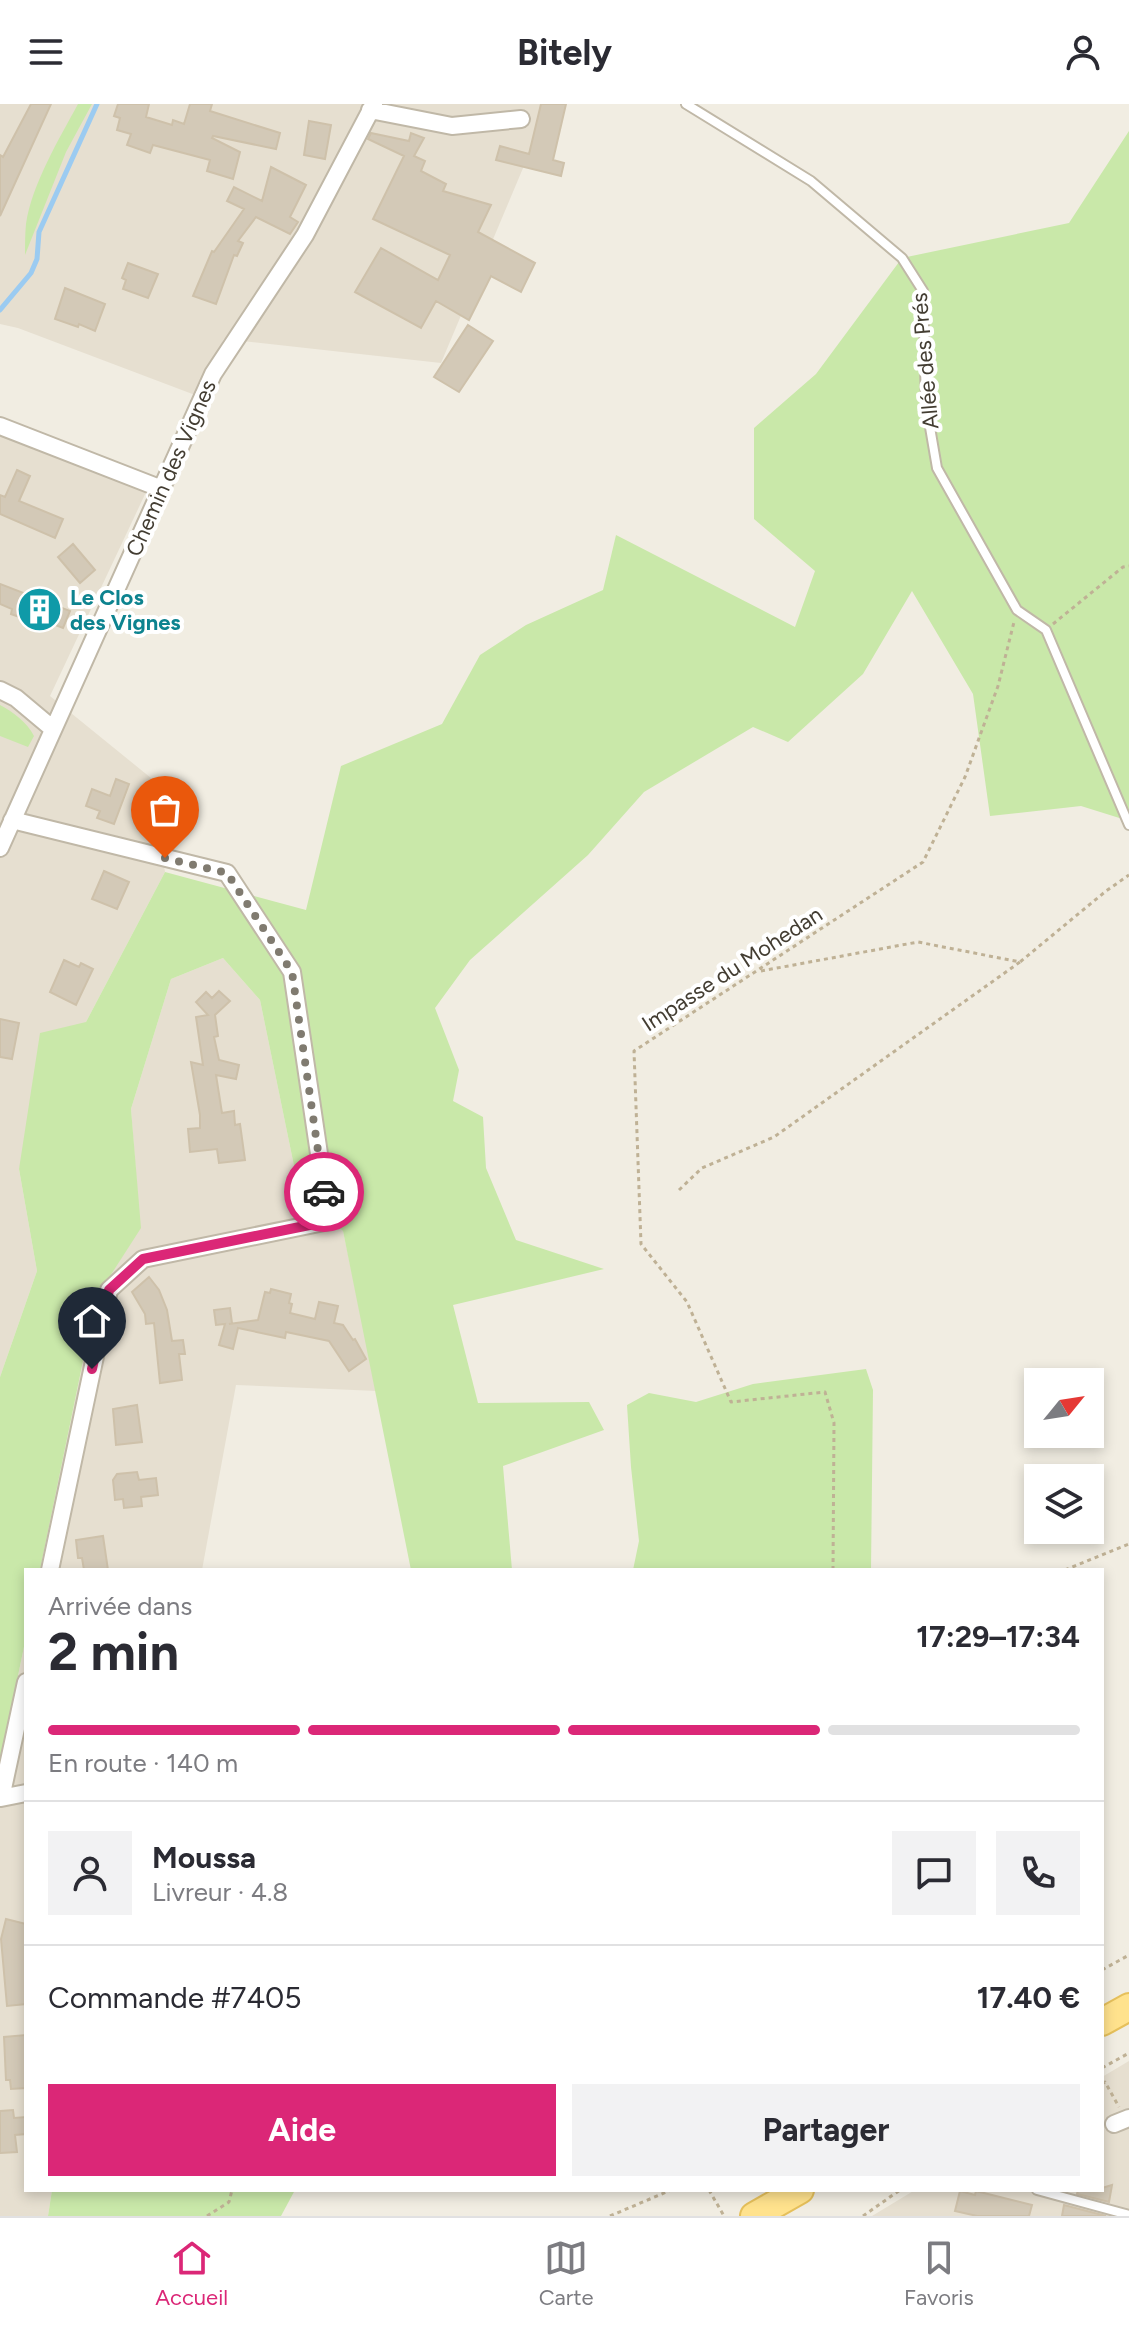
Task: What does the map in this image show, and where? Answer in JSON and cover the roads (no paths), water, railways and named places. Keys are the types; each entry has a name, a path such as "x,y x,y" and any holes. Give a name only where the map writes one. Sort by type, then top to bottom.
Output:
{"main road":[{"path":"1104,2021 1129,2007"},
{"path":"754,2216 796,2192"}],"street":[{"path":"372,107 452,126 521,119"},
{"name":"Chemin des Vignes","path":"0,848 213,374 305,235 372,107"},
{"path":"0,426 162,489"},
{"path":"0,690 16,698 53,729"},
{"path":"12,820 227,873 292,972 329,1221 143,1259 109,1290 50,1568"},
{"path":"24,1692 1,1801 24,1794"}],"lane":[{"name":"Allée des Prés","path":"686,104 811,181 902,258 923,291 926,404 937,468 1017,610 1046,630 1129,825"},
{"path":"1044,2192 1129,2215"}],"waterway":[{"path":"0,310 31,273 37,259 39,232 97,104"}],"place":[{"name":"Le Clos des Vignes","path":"39,610"}]}
